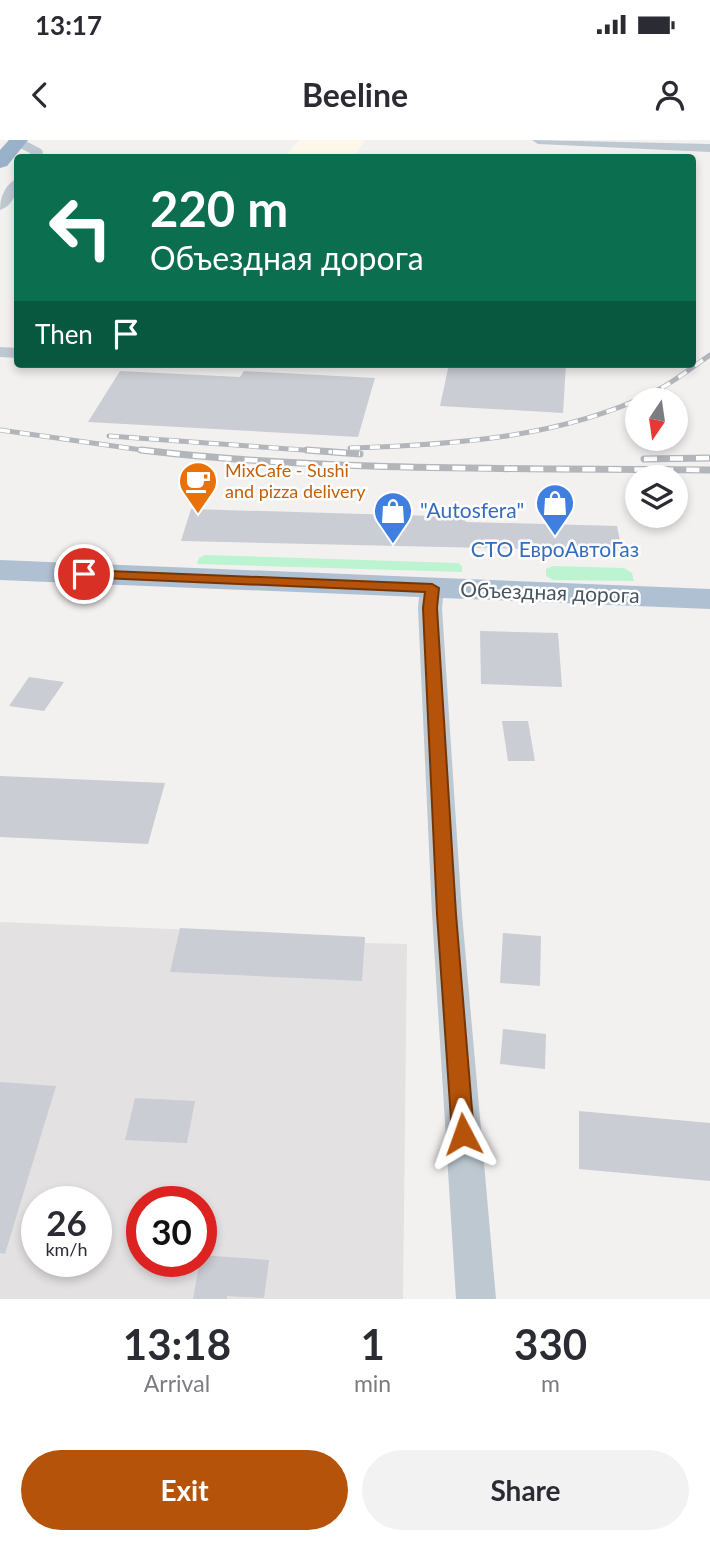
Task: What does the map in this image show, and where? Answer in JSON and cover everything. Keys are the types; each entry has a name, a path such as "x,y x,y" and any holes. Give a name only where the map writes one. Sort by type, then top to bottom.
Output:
{"highway":[{"path":"0,162 13,142"}],"main road":[{"name":"Объездная дорога","path":"4,569 710,599"}],"street":[{"path":"538,140 710,148"},
{"path":"13,142 37,152 36,154"},
{"path":"0,206 14,187"},
{"path":"432,588 430,608 447,914 476,1299"}],"shaded area":[{"path":"299,140 365,140 356,154 287,154"},
{"path":"0,922 365,937 365,943 407,944 403,1299 0,1299"}],"green space":[{"path":"205,555 458,563 462,566 462,572 197,564 199,558"},
{"path":"553,566 624,568 632,573 634,581 553,580 546,576 546,569"}],"building":[{"path":"448,368 566,368 563,413 440,406"},
{"path":"120,371 240,377 244,371 375,378 358,437 88,422"},
{"path":"191,509 466,517 466,522 617,526 622,551 181,541"},
{"path":"480,631 558,633 562,687 481,684"},
{"path":"29,677 64,682 44,711 9,706"},
{"path":"502,721 528,721 535,761 508,761"},
{"path":"0,776 165,783 148,844 0,837"},
{"path":"180,928 365,937 362,981 170,972"},
{"path":"503,933 541,936 540,986 500,983"},
{"path":"503,1029 546,1034 545,1069 500,1064"},
{"path":"0,1082 56,1086 26,1186 21,1186 21,1201 5,1254 0,1253"},
{"path":"135,1098 195,1101 187,1143 125,1140"},
{"path":"579,1111 710,1123 710,1181 579,1169"},
{"path":"217,1256 269,1260 264,1298 227,1296 227,1299 193,1299 197,1277 217,1277"}],"railway":[{"path":"696,365 710,355"},
{"path":"350,448 466,441 543,429 617,408 652,393 692,368"},
{"path":"0,430 144,450"},
{"path":"109,436 332,452"},
{"path":"144,450 354,465 710,470"},
{"path":"144,450 156,452"},
{"path":"307,450 360,454"},
{"path":"644,459 710,458"}],"place":[{"name":"MixСafe - Sushi and pizza delivery","path":"198,515"},
{"name":"СТО ЕвроАвтоГаз","path":"555,537"},
{"name":"\"Autosfera\"","path":"393,545"}],"route":[{"path":"84,574 432,588 430,608 447,914 463,1134"}]}
